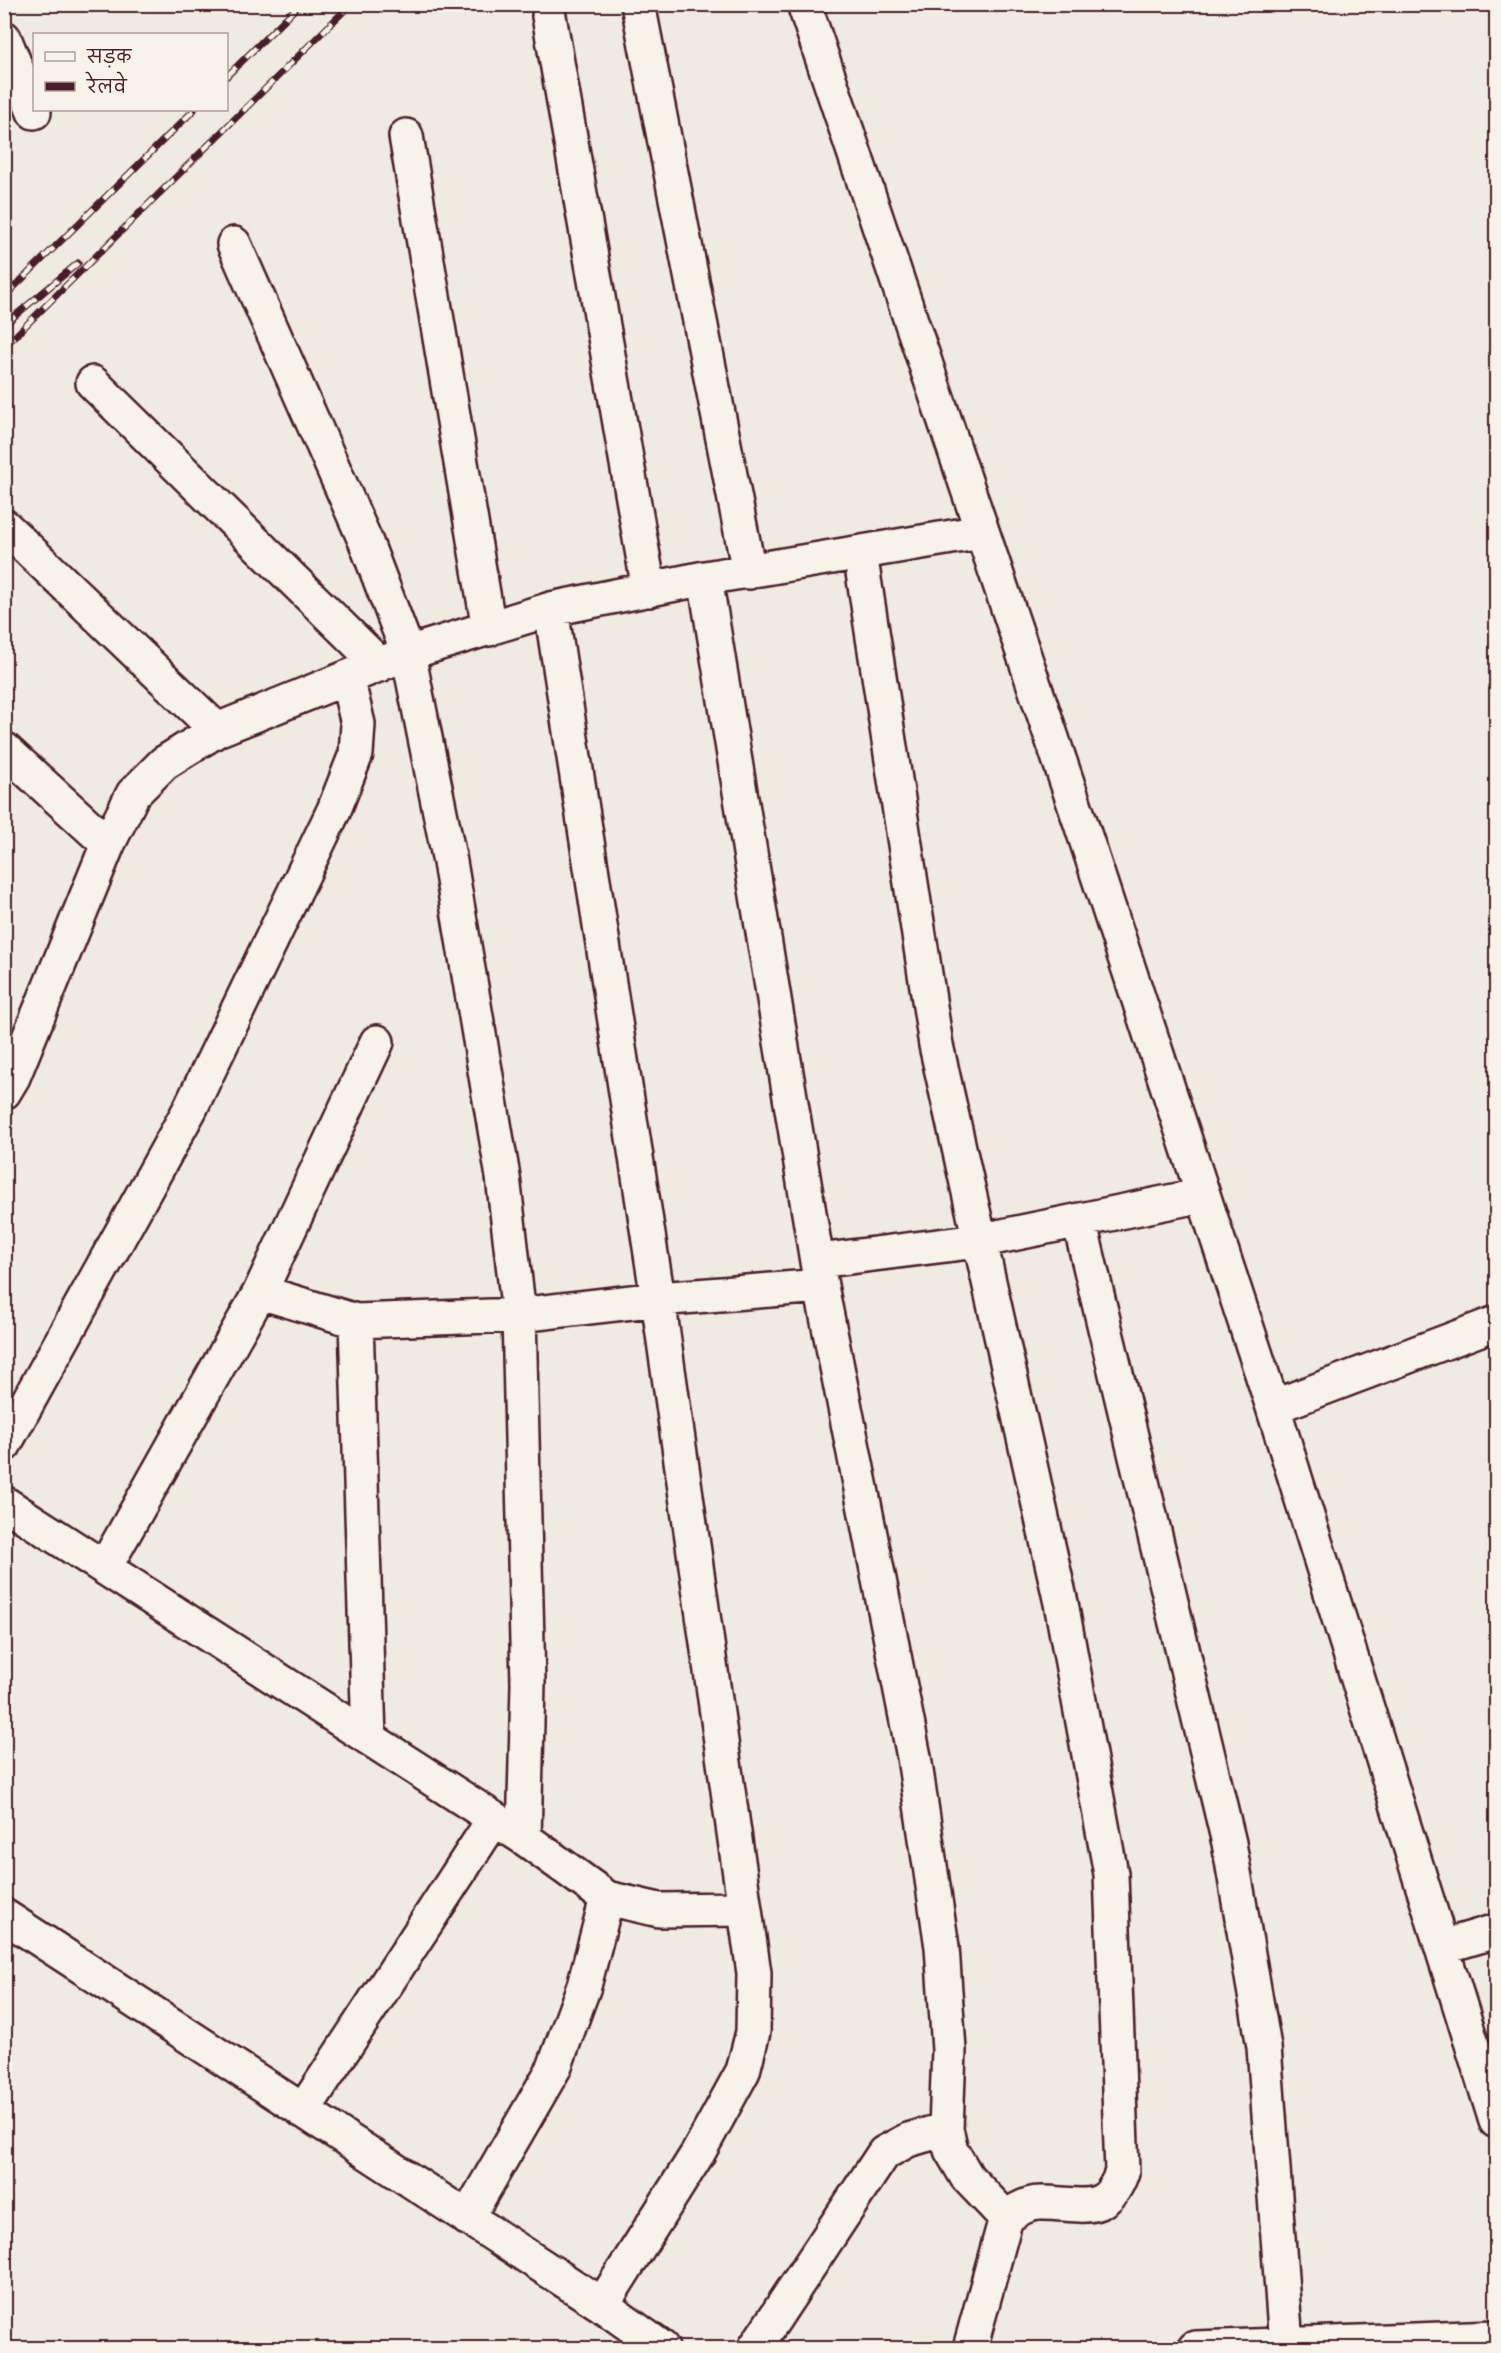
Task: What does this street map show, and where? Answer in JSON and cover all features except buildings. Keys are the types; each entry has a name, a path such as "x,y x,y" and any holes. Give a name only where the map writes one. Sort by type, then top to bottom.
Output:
{"street":[{"path":"638,4 749,572"},
{"path":"804,4 1089,846 1272,1407 1497,2121"},
{"path":"549,16 649,590"},
{"path":"4,38 33,110"},
{"path":"406,136 489,629"},
{"path":"234,244 365,540 394,659 450,862 501,1165 519,1315 528,1684 524,1838"},
{"path":"93,383 394,659"},
{"path":"4,526 217,730"},
{"path":"7,1080 108,844 133,794 164,763 217,730 394,659 551,609 705,578 982,532"},
{"path":"860,553 936,1045 978,1241 1061,1603 1111,1874 1122,2172 1117,2188 1107,2200 1081,2206 1038,2203 1020,2208 1006,2218 970,2349"},
{"path":"705,578 820,1274 916,1768 942,1947 949,2050 946,2129 951,2150 967,2176 1006,2218"},
{"path":"551,609 658,1299 754,1972 753,2032 743,2071 698,2153 602,2305"},
{"path":"4,1445 190,1109 334,810 356,754 358,724 347,678"},
{"path":"4,749 108,844"},
{"path":"105,1568 260,1292 377,1042"},
{"path":"260,1292 356,1321 519,1315 658,1299 820,1274 1203,1195"},
{"path":"1079,1220 1229,1843 1264,2047 1286,2345"},
{"path":"356,1321 369,1738"},
{"path":"1272,1407 1494,1333"},
{"path":"4,1503 524,1838 607,1898 659,1910 745,1909"},
{"path":"303,2111 494,1819"},
{"path":"467,2218 554,2068 584,1986 607,1898"},
{"path":"4,1916 602,2305 662,2349"},
{"path":"1442,1947 1497,1931"},
{"path":"755,2349 884,2153 908,2140 946,2129"},
{"path":"1195,2349 1497,2337"}],"railway":[{"path":"228,75 300,4"},
{"path":"4,347 351,4"},
{"path":"4,297 193,111"},
{"path":"4,325 78,263"}]}
